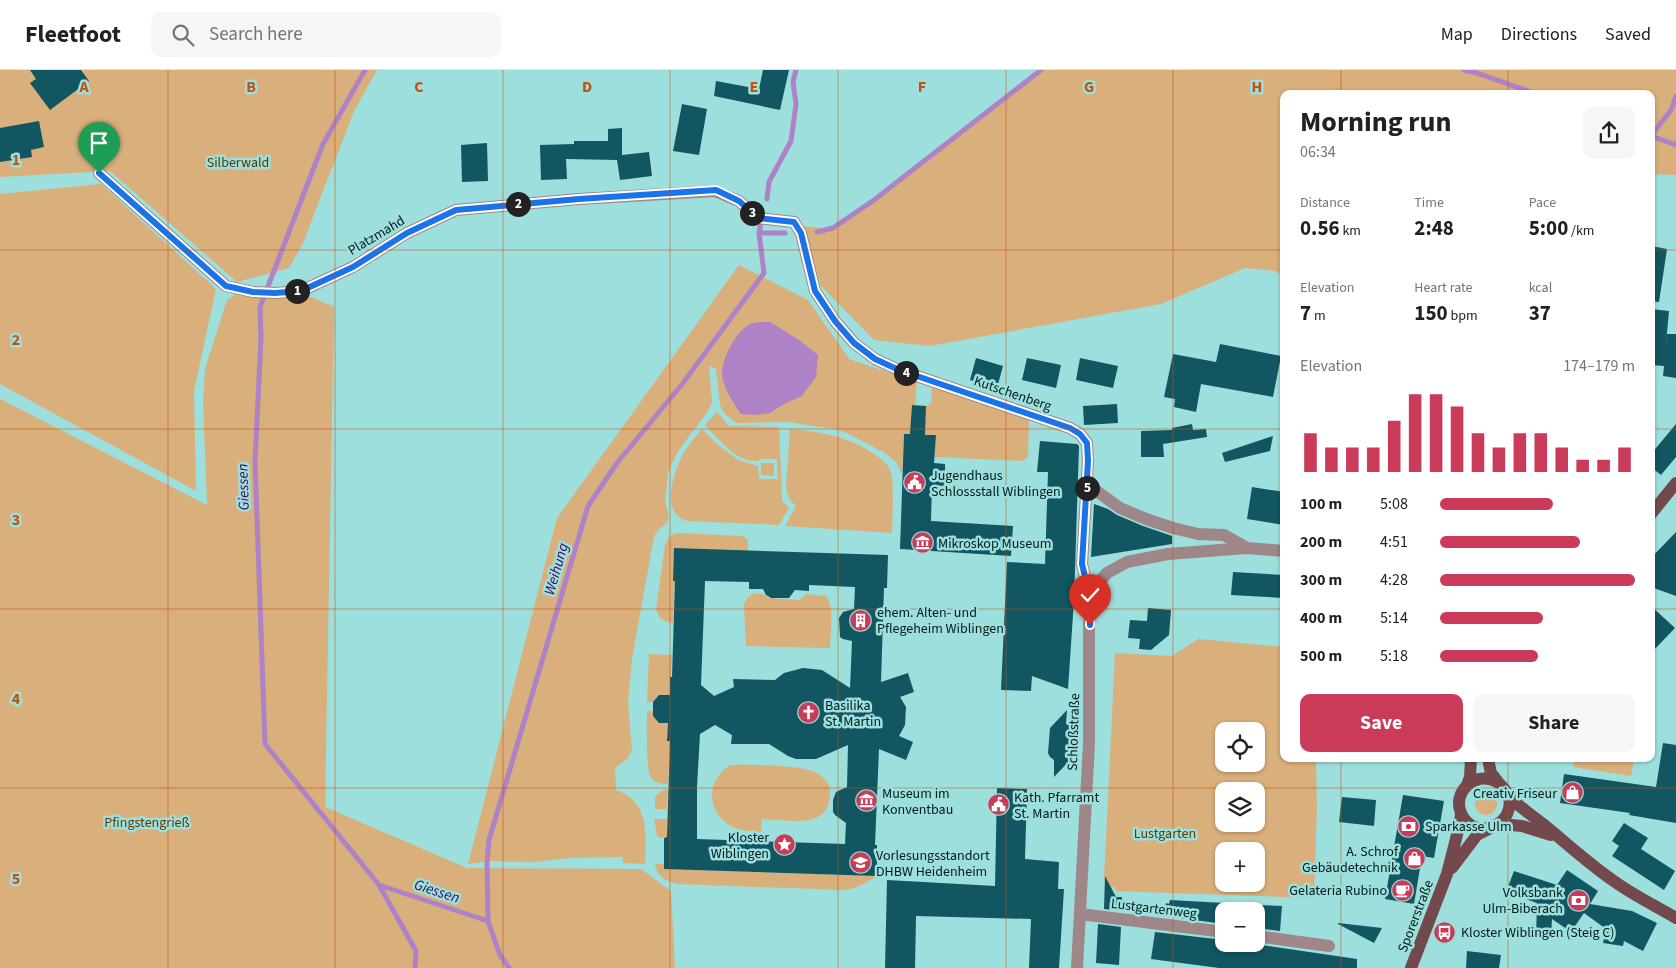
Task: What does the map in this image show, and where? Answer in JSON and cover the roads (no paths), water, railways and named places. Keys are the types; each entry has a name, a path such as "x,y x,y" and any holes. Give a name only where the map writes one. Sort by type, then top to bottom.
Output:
{"main road":[{"path":"1655,509 1676,483"},
{"path":"1471,762 1470,777 1460,796 1459,805 1465,820 1472,826 1480,829 1511,824 1543,832 1565,842"},
{"path":"1489,762 1491,774 1504,787 1510,802 1506,818 1494,826"},
{"path":"1466,785 1482,778 1498,782"},
{"path":"1508,794 1612,880 1676,918"},
{"name":"Sporerstraße","path":"1411,968 1447,874 1461,813"},
{"name":"Sporerstraße","path":"1447,874 1474,838 1482,831 1494,826"}],"street":[{"name":"Platzmahd","path":"99,173 226,286 253,292 301,291 353,267 407,233 456,210 579,199 716,190 739,201 758,218 794,222"},
{"name":"Kutschenberg","path":"794,222 801,233 815,291 835,321 854,343 875,359 899,370 1070,428 1080,434 1087,443 1087,484"},
{"path":"1087,484 1120,508 1146,519 1198,534 1224,535 1247,548"},
{"path":"1087,484 1082,564 1086,581 1095,586 1107,573 1127,562 1168,554 1247,548 1280,551"},
{"name":"Schloßstraße","path":"1077,968 1089,743 1091,599 1095,586"},
{"name":"Lustgartenweg","path":"1080,914 1215,931"},
{"path":"1265,937 1329,946"}],"waterway":[{"name":"Giessen","path":"365,70 323,144 260,307 261,339 255,461 265,744 379,885 416,951 415,968"},
{"name":"Weihung","path":"767,199 769,182 791,141 796,104 793,82 796,70"},
{"path":"817,232 833,228 874,200 1041,70"},
{"path":"1464,70 1525,90"},
{"path":"1655,131 1671,110 1676,96"},
{"path":"1655,137 1676,145"},
{"name":"Weihung","path":"509,968 500,955 488,921 487,862 489,840 588,506 617,463 683,383 764,273 759,233 761,222"},
{"path":"759,233 785,233"},
{"name":"Giessen","path":"379,885 488,921"}],"place":[{"name":"Jugendhaus Schlossstall Wiblingen","path":"915,483"},
{"name":"Mikroskop Museum","path":"922,543"},
{"name":"ehem. Alten- und Pflegeheim Wiblingen","path":"861,620"},
{"name":"Basilika St. Martin","path":"809,713"},
{"name":"Creativ Friseur","path":"1573,793"},
{"name":"Museum im Konventbau","path":"866,801"},
{"name":"Kath. Pfarramt St. Martin","path":"998,805"},
{"name":"Sparkasse Ulm","path":"1409,826"},
{"name":"Kloster Wiblingen","path":"785,845"},
{"name":"A. Schrof Gebäudetechnik","path":"1414,859"},
{"name":"Vorlesungsstandort DHBW Heidenheim","path":"860,863"},
{"name":"Gelateria Rubino","path":"1403,890"},
{"name":"Volksbank Ulm-Biberach","path":"1579,900"},
{"name":"Kloster Wiblingen (Steig C)","path":"1445,932"}],"park label":[{"name":"Silberwald","path":"238,162"},
{"name":"Pfingstengrieß","path":"147,822"},
{"name":"Lustgarten","path":"1165,833"}]}
